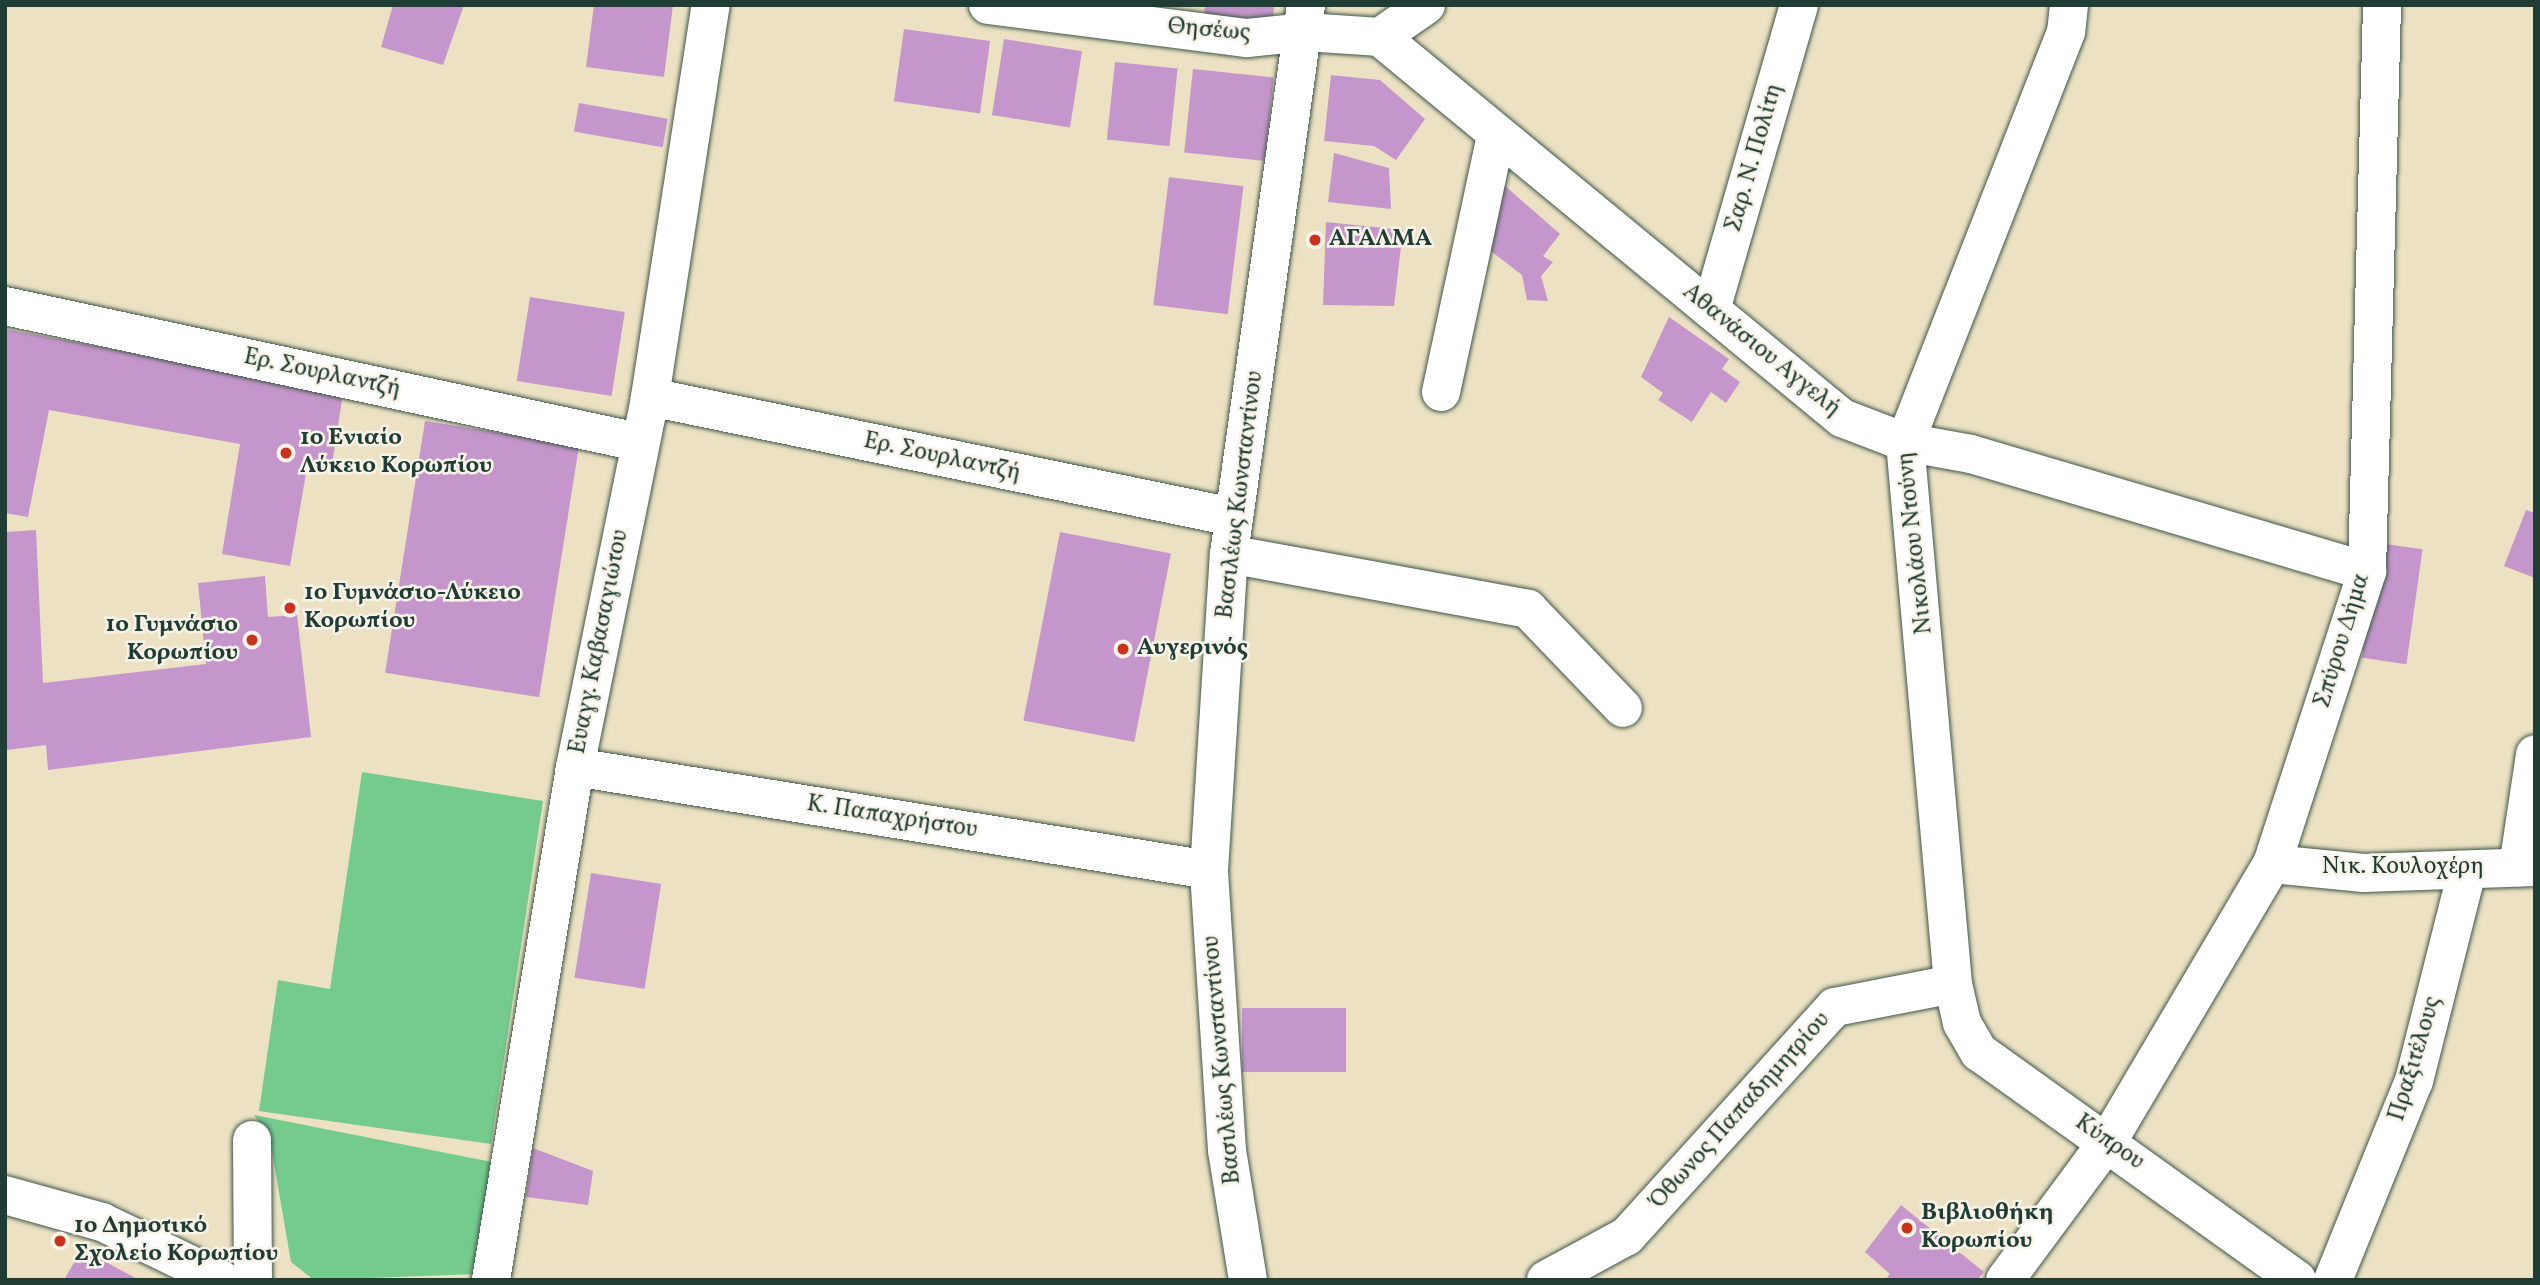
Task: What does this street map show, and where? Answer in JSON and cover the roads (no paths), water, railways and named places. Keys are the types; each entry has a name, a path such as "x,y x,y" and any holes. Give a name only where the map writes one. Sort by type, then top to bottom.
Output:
{"street":[{"name":"Ευαγγ. Καβασαγιώτου","path":"491,1280 576,767 638,442 650,397 711,5"},
{"name":"Θησέως","path":"988,5 1247,38 1306,19"},
{"path":"1306,19 1380,37 1426,5"},
{"name":"Σαρ. Ν. Πολίτη","path":"1711,310 1799,5"},
{"name":"Νικολάου Ντούνη","path":"1953,984 1905,442 2066,32 2069,5"},
{"name":"Σπύρου Δήμα","path":"2005,1280 2108,1142 2272,864 2367,571 2382,5"},
{"name":"Βασιλέως Κωνσταντίνου","path":"1248,1280 1227,1150 1209,870 1231,536 1306,19"},
{"name":"Αθανάσιου Αγγελή","path":"1380,37 1496,136 1842,418 1905,442 1971,454 2367,571"},
{"path":"1441,392 1496,136"},
{"name":"Ερ. Σουρλαντζή","path":"5,306 638,442"},
{"name":"Ερ. Σουρλαντζή","path":"650,397 1528,609 1623,708"},
{"path":"2526,867 2535,754"},
{"name":"Κ. Παπαχρήστου","path":"576,767 1209,870"},
{"name":"Νικ. Κουλοχέρη","path":"2272,864 2364,873 2467,872 2526,867"},
{"name":"Πραξιτέλους","path":"2333,1280 2414,1081 2467,872"},
{"name":"Κύπρου","path":"1953,984 1962,1023 1979,1052 2297,1280"},
{"name":"Όθωνος Παπαδημητρίου","path":"1546,1280 1627,1236 1835,1007 1953,984"},
{"path":"252,1140 253,1280"},
{"path":"5,1195 102,1222 222,1280"}],"place":[{"name":"ΑΓΑΛΜΑ","path":"1315,240"},
{"name":"1ο Ενιαίο Λύκειο Κορωπίου","path":"286,453"},
{"name":"1ο Γυμνάσιο-Λύκειο Κορωπίου","path":"290,608"},
{"name":"1ο Γυμνάσιο Κορωπίου","path":"252,640"},
{"name":"Αυγερινός","path":"1123,649"},
{"name":"Βιβλιοθήκη Κορωπίου","path":"1907,1228"},
{"name":"1ο Δημοτικό Σχολείο Κορωπίου","path":"60,1241"}]}
